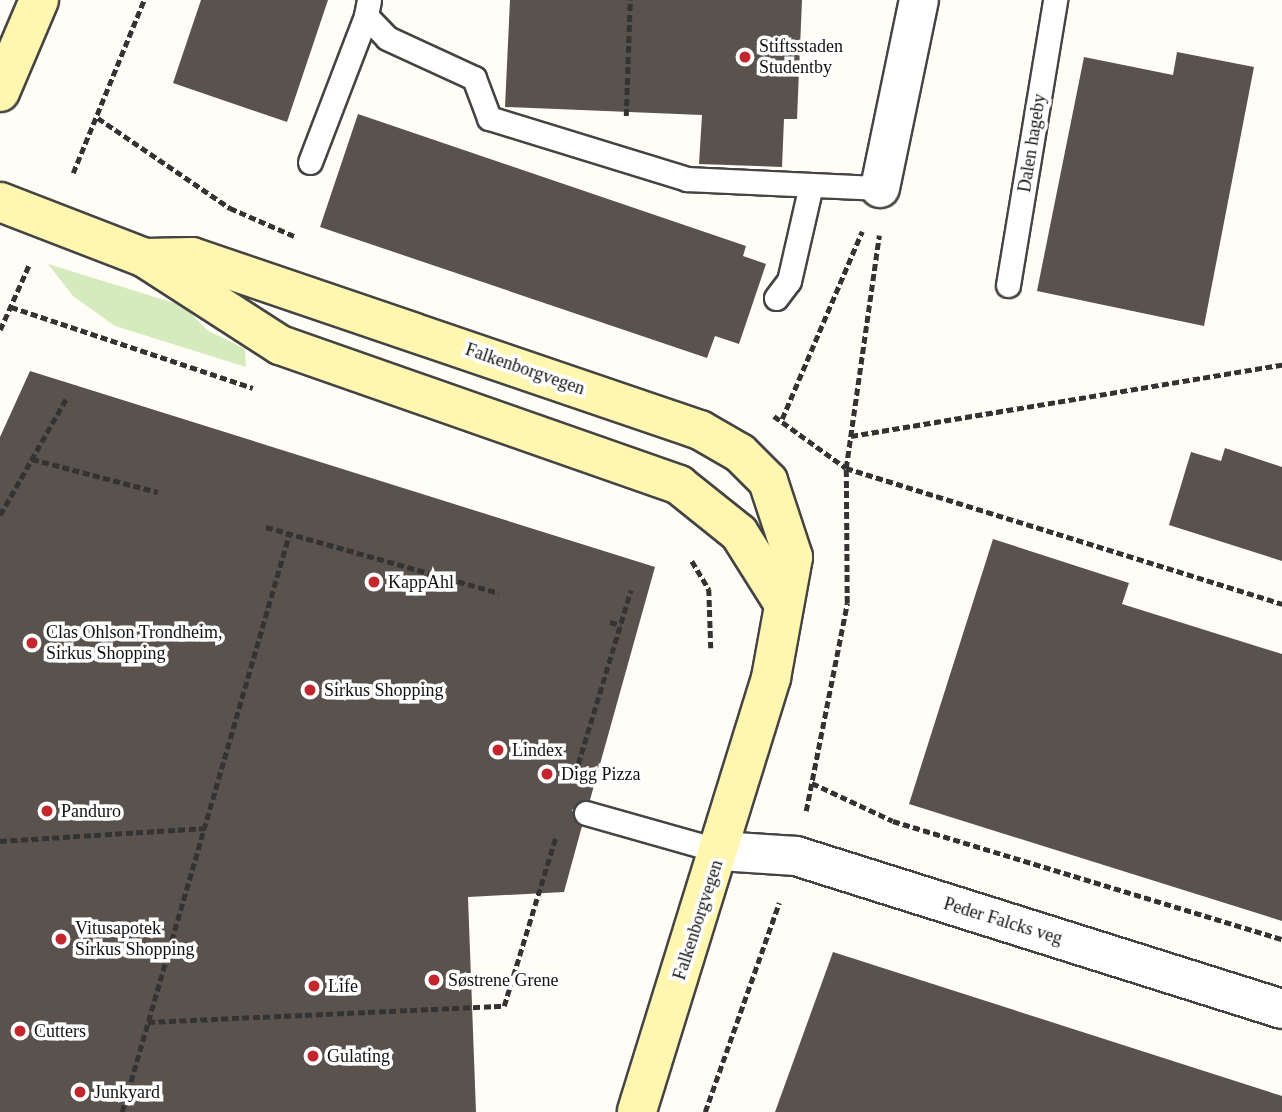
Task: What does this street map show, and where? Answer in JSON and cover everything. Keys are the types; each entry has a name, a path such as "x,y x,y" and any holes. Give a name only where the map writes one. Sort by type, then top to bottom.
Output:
{"main road":[{"path":"0,92 39,0"},
{"name":"Falkenborgvegen","path":"0,202 145,258 279,345 679,485 739,533 783,603"},
{"name":"Falkenborgvegen","path":"145,258 192,257 701,430 740,453 768,481 793,557 771,678 720,851 636,1112"}],"street":[{"path":"880,188 919,0"},
{"name":"Peder Falcks veg","path":"720,851 796,856 1282,1009"}],"lane":[{"name":"Dalen hageby","path":"1007,285 1055,0"},
{"path":"368,8 387,38 474,78 489,118 687,179 810,189 880,188"},
{"path":"310,162 368,8"},
{"path":"776,298 789,281 810,189"},
{"path":"586,813 720,851"}],"path":[{"path":"72,173 144,0"},
{"path":"624,159 630,0"},
{"path":"782,419 880,188"},
{"path":"808,801 847,603 846,468 879,267 880,188"},
{"path":"0,330 31,261"},
{"path":"11,307 259,390"},
{"path":"850,436 1282,365"},
{"path":"0,515 66,399"},
{"path":"32,459 158,492"},
{"path":"846,468 1282,604"},
{"path":"265,527 499,593"},
{"path":"122,1112 289,535"},
{"path":"688,555 709,589 710,648"},
{"path":"572,783 631,590"},
{"path":"610,622 621,625"},
{"path":"812,782 893,821 1282,939"},
{"path":"0,841 206,828"},
{"path":"148,1022 504,1006 556,835"},
{"path":"705,1112 774,918"}],"green space":[{"path":"48,264 184,306 207,330 245,349 246,367 115,326 73,296"}],"building":[{"path":"201,0 328,0 287,122 173,83"},
{"path":"510,0 802,0 797,119 784,119 782,167 699,164 702,115 505,107"},
{"path":"1177,52 1254,67 1204,326 1037,291 1084,57 1173,75"},
{"path":"358,114 746,246 743,256 766,264 739,344 715,336 707,358 320,227"},
{"name":"Sirkus Shopping","path":"30,371 655,567 590,800 572,810 582,826 564,892 468,897 476,1112 0,1112 0,437"},
{"path":"1225,448 1282,467 1282,561 1169,525 1191,452 1221,461"},
{"path":"993,539 1129,583 1122,604 1282,654 1282,921 909,804"},
{"path":"833,952 1282,1096 1282,1112 775,1112"}],"place":[{"name":"Stiftsstaden Studentby","path":"745,57"},
{"name":"KappAhl","path":"374,582"},
{"name":"Clas Ohlson Trondheim, Sirkus Shopping","path":"32,643"},
{"name":"Sirkus Shopping","path":"310,690"},
{"name":"Lindex","path":"498,750"},
{"name":"Digg Pizza","path":"547,774"},
{"name":"Panduro","path":"47,811"},
{"name":"Vitusapotek Sirkus Shopping","path":"61,939"},
{"name":"Søstrene Grene","path":"434,980"},
{"name":"Life","path":"314,986"},
{"name":"Cutters","path":"20,1031"},
{"name":"Gulating","path":"313,1056"},
{"name":"Junkyard","path":"80,1092"}]}
